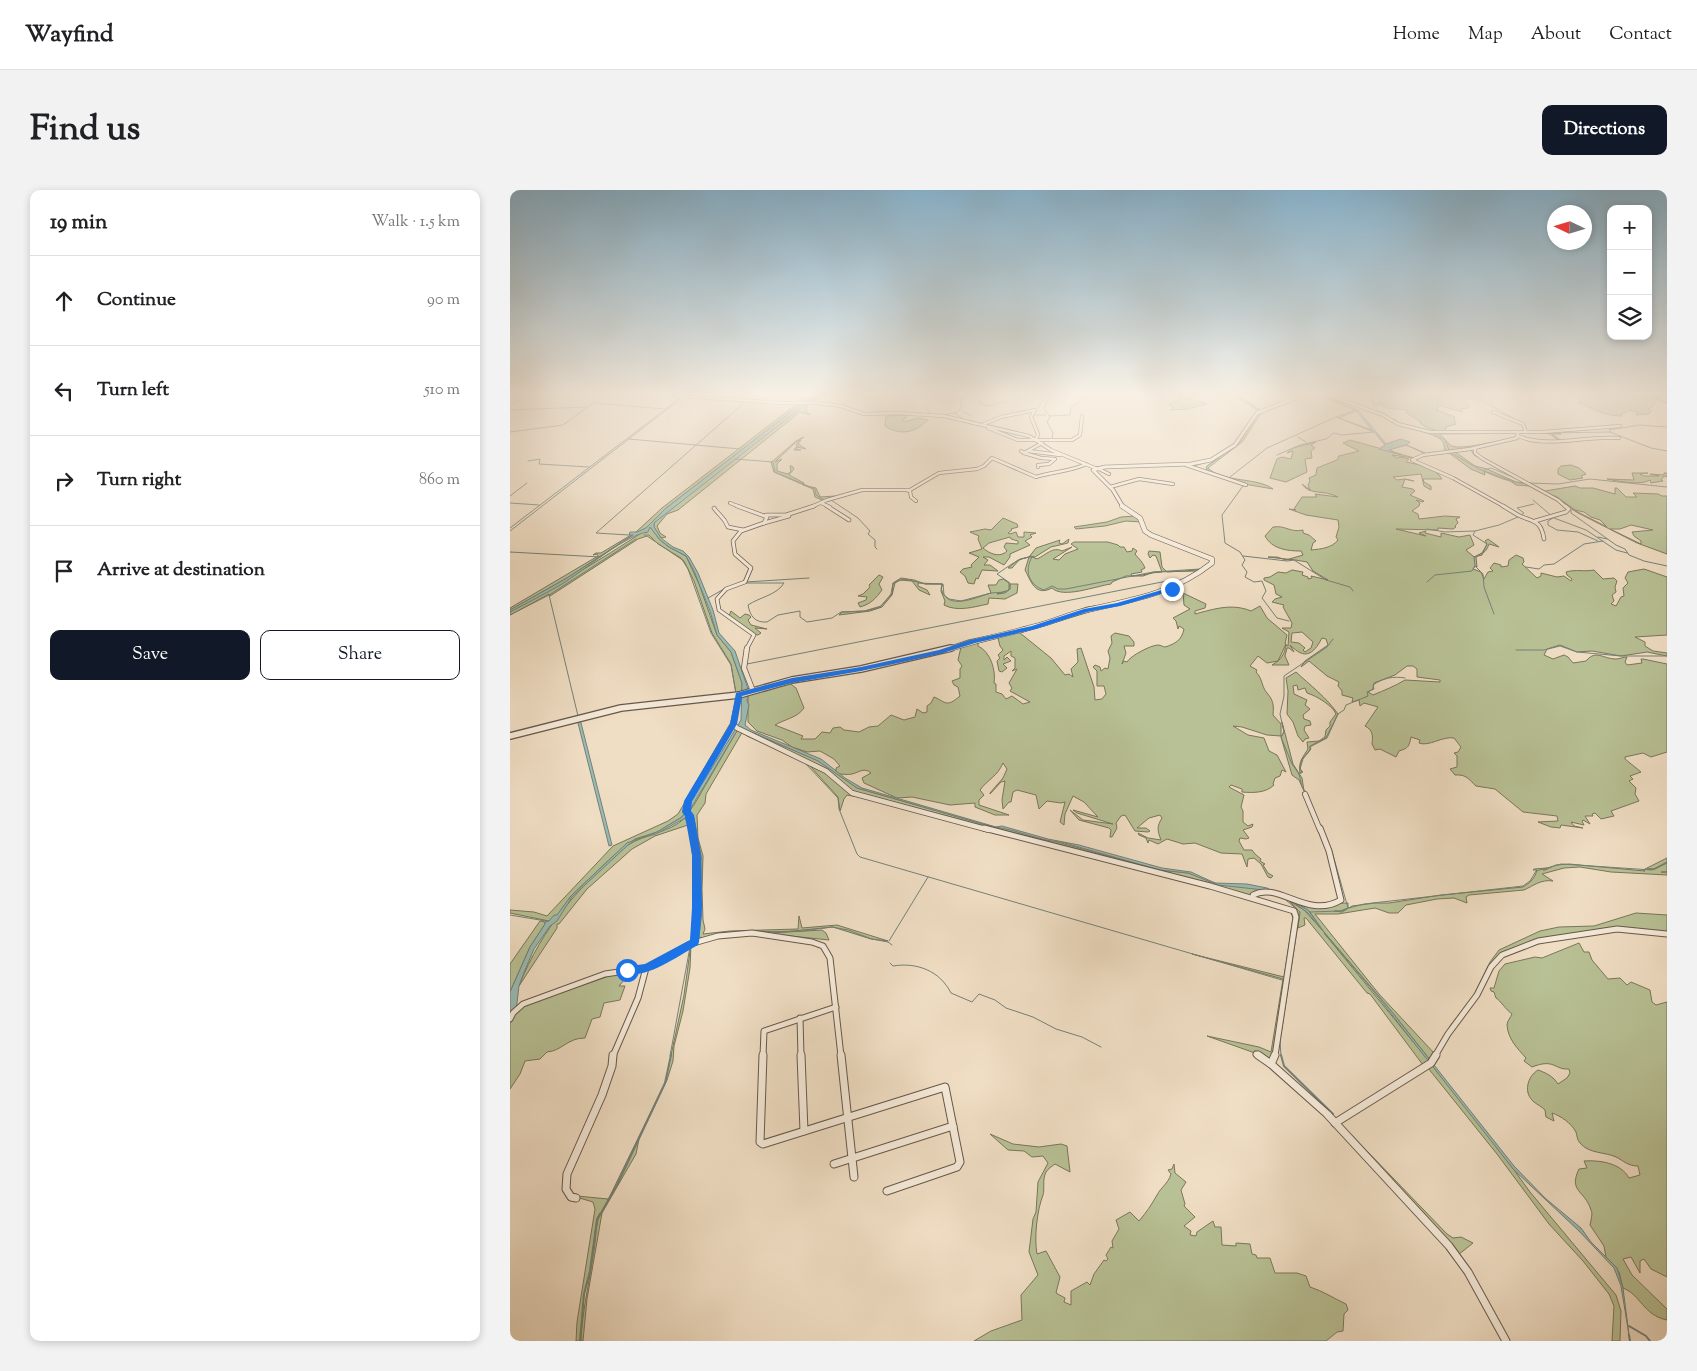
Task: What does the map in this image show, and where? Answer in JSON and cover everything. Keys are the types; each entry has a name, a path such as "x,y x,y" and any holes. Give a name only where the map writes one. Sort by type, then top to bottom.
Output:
{"street":[{"path":"1024,451 1034,447"},
{"path":"1049,447 1109,474"},
{"path":"1096,468 1202,462 1220,456 1231,447"},
{"path":"1475,448 1474,451 1477,455 1487,462 1558,500 1569,509 1568,511 1535,520 1519,516 1500,502 1470,486 1412,460 1428,454 1479,447"},
{"path":"1024,451 1055,456 1062,454"},
{"path":"1024,451 1041,458 1055,459 1047,464 1038,465 1038,467"},
{"path":"753,691 744,668 747,646 754,635 721,612 716,606 716,599 722,592 744,583 748,578 750,566 735,554 736,549 732,544 736,536 743,530 821,504 825,500 842,497 862,490 889,488 907,490 939,473 977,469 984,466 992,458 1036,476 1056,471 1077,470 1086,464"},
{"path":"1184,464 1246,485"},
{"path":"510,736 621,708 746,693 792,680 861,669 940,652 973,641 1034,628 1086,610 1155,595 1172,589 1212,563 1213,561 1210,557 1151,535 1146,531 1140,518 1122,506 1110,487 1093,472 1096,468"},
{"path":"1110,487 1136,479 1173,484"},
{"path":"907,490 910,491 911,497 916,501"},
{"path":"730,503 753,513 766,515 786,515 804,510"},
{"path":"821,504 833,508 849,520"},
{"path":"714,508 717,513 724,517 728,527 743,530"},
{"path":"764,523 766,515"},
{"path":"1535,520 1544,534 1544,538"},
{"path":"694,942 697,908 697,855 687,812 688,801 733,724 739,694"},
{"path":"733,724 758,739 826,771 852,792 1290,908 1294,911 1296,917 1275,1056 1271,1064"},
{"path":"1253,898 1253,895 1260,892 1282,895 1306,905 1334,904 1341,900 1329,851 1305,794"},
{"path":"1335,1123 1425,1068 1433,1060 1448,1034 1477,995 1491,967 1502,956 1538,941 1608,930 1623,929 1667,934"},
{"path":"510,1019 513,1012 523,1004 620,970 646,968 694,942 732,934 752,933 812,942 823,946 830,958 854,1177"},
{"path":"576,1198 570,1197 566,1190 568,1174 602,1095 612,1066 614,1051 638,998 646,968"},
{"path":"836,1007 764,1031 760,1142 763,1144 945,1087 960,1162 957,1167 887,1191"},
{"path":"800,1018 804,1131"},
{"path":"1256,1054 1271,1064 1335,1123 1457,1256 1506,1341"},
{"path":"834,1164 953,1126"}],"green space":[{"path":"741,447 746,447 665,509 646,528 567,578 510,610 510,608 598,556 597,554 593,555 596,553 601,553 636,532 662,508"},
{"path":"751,447 757,447 678,510 667,514 657,526 660,533 666,537 661,538 654,527 654,523"},
{"path":"791,447 775,462 782,459 777,464 777,471 788,474 791,471 790,466 792,466 794,469 789,475 804,483 803,485 774,472 771,462"},
{"path":"1232,447 1236,447 1208,468 1223,476 1266,485 1273,489 1244,484 1206,470 1207,466 1219,458 1194,466 1191,465 1216,457"},
{"path":"1350,447 1374,447 1414,458 1392,455 1397,458 1409,459 1406,462 1427,467 1442,479 1423,479 1424,482 1431,486 1431,490 1424,486 1421,474 1393,477 1397,480 1405,479 1402,487 1413,489 1415,491 1410,495 1424,501 1416,500 1420,503 1419,506 1412,511 1418,514 1419,519 1445,516 1460,517 1456,519 1458,523 1453,529 1396,529 1426,536 1419,533 1426,531 1425,533 1441,537 1441,533 1459,537 1470,535 1474,545 1466,550 1474,557 1477,556 1477,567 1475,566 1473,569 1481,572 1484,579 1488,572 1493,571 1490,568 1494,563 1501,565 1501,567 1508,566 1509,560 1516,555 1523,558 1524,562 1522,564 1537,578 1541,576 1541,573 1557,577 1564,576 1571,581 1572,579 1566,572 1594,570 1603,579 1614,578 1617,581 1616,592 1612,595 1614,601 1611,604 1616,606 1621,597 1624,596 1623,588 1628,583 1625,578 1628,572 1644,569 1667,577 1667,635 1635,637 1645,642 1645,646 1653,651 1667,653 1667,656 1647,652 1621,656 1592,651 1577,652 1560,645 1547,649 1544,655 1553,659 1564,655 1573,663 1586,661 1596,655 1611,659 1627,657 1625,662 1627,665 1642,663 1641,659 1667,664 1667,752 1651,757 1643,753 1625,757 1641,772 1630,776 1633,779 1629,781 1636,788 1635,794 1639,801 1611,811 1614,816 1601,819 1595,813 1592,814 1593,816 1585,816 1590,824 1583,820 1584,825 1571,822 1574,826 1583,828 1561,825 1560,828 1551,827 1538,822 1558,821 1557,816 1523,812 1495,789 1476,786 1465,776 1455,775 1450,769 1457,767 1457,756 1454,753 1458,752 1461,747 1454,738 1423,744 1419,743 1420,740 1411,737 1408,746 1399,751 1396,757 1380,749 1375,750 1372,744 1371,731 1365,726 1378,707 1364,703 1360,706 1359,700 1352,702 1353,698 1342,695 1342,691 1338,686 1339,682 1327,676 1309,661 1301,667 1305,661 1328,645 1326,639 1322,638 1312,652 1308,654 1300,653 1290,645 1294,652 1287,648 1285,656 1289,665 1272,665 1284,654 1286,645 1288,646 1289,632 1282,628 1291,628 1292,623 1283,607 1284,605 1272,602 1282,597 1276,594 1274,585 1264,580 1264,578 1278,572 1286,573 1292,570 1303,572 1302,575 1308,577 1308,579 1312,578 1311,576 1328,580 1313,571 1307,562 1289,559 1303,555 1301,551 1285,550 1272,544 1265,536 1273,527 1281,527 1295,531 1303,530 1303,533 1316,541 1313,543 1311,550 1322,549 1336,543 1338,540 1336,537 1339,527 1338,520 1306,515 1289,509 1296,510 1294,509 1302,497 1317,497 1315,494 1338,497 1309,490 1302,484 1310,490 1308,485 1309,478 1316,475 1317,468 1337,460 1339,456 1359,451","holes":["1302,632 1313,642 1311,648 1305,652 1303,650 1305,648 1299,643 1291,642 1292,633","1407,666 1413,666 1417,669 1417,677 1440,680 1440,682 1405,680 1373,695 1368,692 1373,689 1374,683 1395,675"]},
{"path":"1444,447 1479,447 1474,448 1475,454 1494,466 1474,455 1471,450 1455,452 1475,466 1487,469 1516,482 1530,483 1545,491 1575,486 1593,488 1615,494 1615,488 1617,488 1626,497 1637,497 1633,493 1667,496 1667,554 1637,543 1578,513 1572,509 1607,527 1600,520 1575,510 1557,497 1529,486 1516,485 1509,480 1484,471 1485,475 1471,469 1445,450","holes":["1631,525 1653,530 1632,532 1641,541 1641,544 1610,529 1620,529"]},
{"path":"1293,448 1315,448 1311,451 1312,458 1305,459 1307,472 1286,482 1270,478 1277,459 1282,457 1291,459 1293,451 1287,453"},
{"path":"1571,465 1579,468 1586,474 1581,476 1583,478 1570,480 1558,474 1558,469 1561,466"},
{"path":"1632,473 1648,473 1640,474 1643,476 1659,476 1650,474 1664,475 1664,473 1667,473 1667,477 1664,476 1661,480 1663,481 1651,483 1650,480 1635,483 1607,479 1634,480"},
{"path":"805,485 816,488 820,497 835,496 821,502 822,500 815,497 813,489"},
{"path":"1135,516 1141,522 1126,521 1105,526 1076,529 1074,527 1107,522 1121,517"},
{"path":"1003,518 1017,524 1018,527 1011,529 1008,533 1010,534 1016,532 1018,537 1024,537 1024,532 1036,533 1030,535 1032,537 1025,541 1030,545 1010,554 1004,565 989,557 983,557 988,560 984,565 990,565 998,571 982,570 974,584 968,583 965,576 960,572 963,569 972,567 971,565 979,557 969,553 982,549 978,539 979,536 970,532 985,529 991,530","holes":["1010,537 1018,541 1018,544 1006,543 1004,547 1007,551 998,555 983,548 989,543"]},
{"path":"650,527 660,540 686,556 699,584 717,635 731,652 742,683 742,692 736,694 731,664 712,633 694,581 684,561 647,536 638,539 550,596 549,594 510,615 510,612 643,532 646,533"},
{"path":"1069,539 1068,543 1051,547 1035,557 1030,556 1037,559 1053,550 1062,551 1072,547 1053,559 1059,560 1065,554 1078,549 1071,544 1074,542 1108,542 1124,547 1127,552 1132,551 1133,548 1137,551 1135,554 1145,568 1141,570 1142,572 1131,574 1132,576 1126,576 1111,584 1089,589 1064,592 1052,588 1041,591 1034,587 1025,570 1029,557 1036,548 1060,540 1059,543 1062,544"},
{"path":"1488,539 1499,547 1489,544 1483,553 1487,544 1485,541"},
{"path":"1149,551 1160,552 1162,567 1167,572 1162,572 1156,556 1153,555 1150,558"},
{"path":"1018,560 1012,568 1008,568"},
{"path":"1203,569 1174,586 1155,592 1173,586 1198,571 1173,572"},
{"path":"879,575 883,577 879,584 882,590 873,600 860,607 858,603 866,600 867,597 858,596 870,587 869,585"},
{"path":"901,578 923,583 918,583 918,586 927,590 930,595 919,590 912,581 900,580 895,583 892,595 882,607 870,611 839,615 842,612 866,611 880,607 892,594 893,583"},
{"path":"1003,579 1009,583 1009,590 1010,584 1018,584 1017,593 1005,599 989,598 988,604 966,608 954,608 944,605 945,601 941,589 949,599 963,601 991,593 988,585 996,585 999,580"},
{"path":"1183,593 1206,604 1205,608 1195,611 1195,614 1230,607 1251,611 1260,606 1267,618 1287,635 1286,645 1278,661 1267,663 1258,656 1250,666 1257,670 1256,672 1265,690 1272,700 1273,715 1281,724 1281,736 1267,735 1233,726 1248,735 1264,738 1269,751 1277,755 1286,772 1282,770 1280,776 1275,778 1274,785 1263,791 1242,792 1242,789 1231,785 1229,787 1244,795 1241,807 1243,822 1248,826 1253,824 1252,827 1243,830 1249,838 1240,838 1239,841 1244,850 1252,850 1261,859 1260,861 1265,864 1263,865 1268,873 1273,876 1271,878 1268,877 1261,864 1254,858 1248,859 1247,867 1242,854 1221,853 1195,843 1183,844 1167,839 1158,844 1149,840 1148,843 1146,838 1138,833 1148,838 1161,840 1158,828 1162,818 1160,815 1149,818 1137,828 1146,828 1150,831 1148,832 1135,831 1125,815 1121,816 1116,823 1117,828 1112,837 1110,837 1111,830 1109,828 1079,820 1070,810 1083,820 1113,824 1077,813 1073,810 1098,817 1084,802 1073,796 1065,814 1064,825 1060,822 1065,802 1047,801 1039,809 1036,795 1017,790 1013,792 1011,802 1003,809 1002,800 1005,781 1001,782 990,793 1003,778 1007,769 1003,763 998,772 980,790 984,795 979,800 979,805 1009,815 995,815 975,807 975,803 950,805 912,797 897,798 864,783 862,778 871,773 869,771 839,774 836,768 840,766 834,759 820,751 807,752 792,747 782,740 757,731 748,722 748,693 788,682 796,688 804,708 794,716 775,725 803,736 801,739 815,739 822,732 830,733 833,728 840,727 844,730 859,732 869,727 878,726 891,715 904,720 915,717 917,709 923,713 927,712 927,706 934,697 949,703 960,696 958,687 952,681 960,678 962,666 958,660 961,647 944,651 967,643 1034,628 1085,611 1099,609 1020,633 1051,658 1065,675 1069,674 1073,677 1071,669 1078,662 1077,649 1081,648 1094,687 1095,700 1102,699 1106,694 1104,686 1097,686 1097,671 1093,667 1095,665 1100,667 1101,671 1105,668 1108,669 1110,658 1108,651 1112,643 1111,636 1115,633 1129,636 1134,642 1134,646 1124,646 1126,653 1122,664 1124,661 1127,662 1136,654 1151,647 1158,645 1165,647 1175,643 1182,636 1184,629 1179,626 1178,629 1173,618 1190,609 1184,605","holes":["998,638 1003,650 998,655 1000,658 997,661 999,671 1002,672 1007,668 1003,664 1011,661 1007,657 1004,660 1004,656 1011,651 1011,656 1015,658 1015,668 1012,671 1017,669 1009,683 1012,688 1010,691 1030,702 1023,704 1012,696 1006,699 1002,694 996,692 992,662 983,649 978,646 978,643"]},
{"path":"1113,604 1049,622 1038,625 1087,607"},
{"path":"731,611 740,618 745,614 749,615 751,617 748,620 751,625 767,629 755,628 761,633 758,635 753,634 729,616"},
{"path":"1030,627 936,652 758,689 753,688 939,650 968,640"},
{"path":"900,661 858,671 790,682"},
{"path":"1296,672 1338,714 1326,738 1310,746 1310,750 1302,759 1308,749 1307,742 1319,741 1325,737 1326,730 1336,714 1324,702 1307,693 1305,688 1298,690 1297,685 1293,686 1294,694 1307,700 1305,705 1310,709 1303,715 1304,719 1310,721 1311,725 1305,726 1304,730 1309,738 1303,742 1287,714 1288,691 1286,678"},
{"path":"1282,722 1293,764 1302,778 1304,791 1299,780 1292,775 1281,737 1284,732"},
{"path":"738,729 743,731 706,794 705,803 697,815 698,838 703,856 702,889 705,929 703,934 730,931 798,929 799,916 802,928 837,925 888,941 871,939 833,927 783,932 753,931 770,933 822,930 826,933 829,940 762,933 698,939 698,872 688,813"},
{"path":"749,732 818,760 857,788 993,827 1006,828 1160,870 1188,873 1218,884 1256,888 1272,893 1257,891 1252,896 856,792 849,789 832,773"},
{"path":"748,733 826,771 848,792 876,800 847,795 840,811 838,797 809,765 747,735"},
{"path":"696,784 686,812 682,817 657,832 635,839 613,856 571,896 557,916 549,921 510,913 510,910 534,912 547,916 613,846 668,821 678,814"},
{"path":"685,818 688,825 655,836 632,849 587,889 559,924 557,924 557,928 519,986 539,945 564,908 578,892 628,845 672,827"},
{"path":"1667,858 1667,862 1654,869 1667,863 1667,875 1611,872 1580,867 1564,868 1542,874 1553,881 1541,882 1524,890 1469,895 1466,897 1467,903 1454,898 1437,899 1406,905 1398,913 1389,913 1375,908 1338,914 1315,914 1379,994 1434,1053 1431,1061 1388,1007 1324,933 1428,1060 1423,1065 1370,994 1367,993 1306,918 1304,918 1305,925 1298,928 1300,912 1289,901 1304,910 1323,931 1310,912 1301,904 1348,903 1348,908 1342,911 1334,911 1342,912 1352,906 1523,887 1534,878 1537,870 1534,869 1547,868 1543,870 1545,870 1556,865 1569,864 1645,871 1643,870"},
{"path":"1290,910 1295,915 1274,1054 1271,1062 1255,1053 1207,1036 1259,1047 1271,1052 1283,979 1192,954 1284,977 1293,918"},
{"path":"1636,913 1667,915 1667,933 1623,929 1564,936 1501,955 1443,1043 1450,1026 1474,995 1490,962 1499,950 1540,931 1559,927 1594,926"},
{"path":"540,921 545,922 545,924 530,947 510,992 510,964"},
{"path":"1579,943 1584,952 1589,952 1592,960 1608,979 1620,978 1627,985 1631,982 1650,990 1652,1002 1656,1005 1667,1002 1667,1277 1651,1269 1644,1259 1640,1261 1640,1273 1631,1257 1623,1259 1632,1275 1667,1309 1667,1320 1647,1310 1634,1295 1623,1288 1619,1272 1606,1257 1604,1246 1590,1225 1592,1211 1576,1187 1575,1182 1579,1169 1587,1168 1584,1161 1610,1164 1621,1169 1629,1178 1640,1175 1638,1166 1629,1164 1612,1155 1584,1147 1579,1142 1576,1132 1566,1120 1552,1113 1554,1121 1546,1117 1545,1110 1534,1102 1528,1094 1529,1081 1538,1070 1552,1077 1558,1084 1567,1078 1570,1073 1569,1069 1550,1064 1532,1067 1524,1061 1526,1058 1509,1035 1507,1024 1512,1014 1496,998 1490,988 1494,988 1499,971 1505,964 1535,957 1542,958"},
{"path":"691,944 690,968 683,1011 674,1046 673,1061 667,1080 639,1139 636,1154 602,1213 587,1299 583,1341 581,1341 584,1309 600,1213 597,1218 590,1271 584,1295 580,1341 576,1341 577,1322 595,1209 593,1202 576,1197 567,1190 577,1196 608,1199 607,1202 665,1083 684,995"},
{"path":"621,972 625,979 619,986 625,986 620,1000 604,1003 600,1017 592,1019 585,1038 574,1040 547,1052 540,1059 525,1061 520,1074 510,1089 510,1023 514,1015 524,1005"},
{"path":"1431,1064 1488,1134 1530,1192 1616,1295 1621,1311 1620,1341 1612,1341 1614,1306 1609,1294 1583,1261 1549,1224 1497,1154 1428,1068"},
{"path":"1339,1122 1447,1234 1453,1238 1461,1237 1473,1243 1458,1255"},
{"path":"990,1134 1013,1144 1039,1147 1061,1144 1067,1146 1070,1172 1055,1164 1046,1172 1036,1232 1037,1254 1046,1251 1060,1277 1056,1293 1065,1298 1064,1302 1071,1305 1071,1291 1087,1282 1090,1285 1094,1274 1104,1260 1108,1259 1106,1255 1111,1247 1113,1248 1112,1241 1119,1229 1116,1220 1130,1212 1139,1221 1168,1180 1171,1174 1168,1170 1172,1169 1174,1164 1175,1173 1186,1182 1181,1190 1184,1206 1195,1217 1184,1226 1191,1231 1190,1235 1196,1236 1197,1232 1213,1221 1215,1227 1221,1227 1222,1245 1250,1244 1252,1254 1256,1255 1257,1258 1270,1258 1275,1273 1297,1273 1306,1276 1310,1287 1346,1304 1348,1310 1344,1314 1343,1331 1337,1332 1326,1341 974,1341 991,1331 1022,1320 1021,1295 1038,1275 1029,1252 1033,1219 1036,1212 1038,1182 1048,1163 1043,1156 1032,1157 1024,1151 1008,1150"}],"water":[{"path":"746,447 751,447 654,523 654,527 661,538 673,547 683,551 689,557 698,573 713,610 719,633 735,651 748,689 747,701 749,705 745,725 751,730 821,759 845,778 862,788 996,827 1002,826 1048,839 1079,845 1162,868 1191,872 1215,883 1247,884 1267,888 1308,910 1324,932 1388,1007 1514,1166 1545,1198 1581,1228 1591,1242 1617,1268 1623,1288 1629,1335 1621,1286 1614,1268 1579,1231 1514,1170 1378,997 1308,913 1293,902 1264,890 1218,885 1188,873 1160,870 1061,842 1044,840 1011,830 993,827 857,788 818,761 754,733 738,729 685,818 656,834 640,838 657,832 682,817 741,720 742,683 731,652 717,635 710,611 686,556 660,540 650,527 648,532 639,534 617,546 562,584 510,612 510,610 567,578 633,535 629,535 630,532 637,532 646,528 665,509"},
{"path":"1382,447 1400,447 1389,450 1402,455 1379,449"},
{"path":"577,719 580,719 612,845 609,846"},
{"path":"636,840 628,845 572,897 557,921 550,926 534,949 519,986 516,1011 510,1023 510,992 530,947 545,922 549,921 554,915 557,915 571,896 627,843"}],"waterway":[{"path":"510,528 616,447"},
{"path":"510,531 619,447"},
{"path":"629,535 596,533 694,447"},
{"path":"715,447 740,449"},
{"path":"1233,447 1206,467 1209,471 1233,479"},
{"path":"1230,477 1270,447"},
{"path":"1277,455 1296,447"},
{"path":"1648,447 1667,451"},
{"path":"1452,453 1488,473 1518,483 1528,484"},
{"path":"528,461 540,459 539,464 589,467"},
{"path":"735,459 773,462 775,472 815,489 816,495 824,500"},
{"path":"1484,470 1491,468 1525,482"},
{"path":"1528,483 1558,484 1590,479 1667,487"},
{"path":"510,496 527,483"},
{"path":"1243,486 1222,515 1225,543 1240,552 1245,560 1242,565 1247,572 1245,577 1254,582 1262,581 1266,591 1262,598 1277,618 1289,621"},
{"path":"1554,496 1571,508 1571,513 1616,545 1625,549 1629,555 1644,561 1667,566"},
{"path":"831,500 858,518 870,531 868,534 875,540 875,547 877,549"},
{"path":"1533,500 1554,518 1586,530 1603,541"},
{"path":"510,503 539,505"},
{"path":"1521,515 1524,513 1517,508 1534,504"},
{"path":"1475,531 1499,525 1518,517"},
{"path":"1553,518 1548,521 1548,525 1557,530 1578,532 1598,541"},
{"path":"1427,529 1445,532 1475,531"},
{"path":"1475,531 1473,535 1487,544 1482,553 1474,557 1475,566"},
{"path":"644,535 649,535 658,544 681,558 688,569 711,633 731,665 736,693"},
{"path":"1598,537 1607,539"},
{"path":"549,595 636,539"},
{"path":"1526,567 1539,569 1544,565 1554,564 1584,544 1603,541"},
{"path":"1603,541 1616,550 1627,553"},
{"path":"510,552 600,557"},
{"path":"1243,556 1287,561 1294,560 1326,580 1350,587 1353,591"},
{"path":"747,583 784,583 773,593 748,605 750,612 756,620 767,622 778,615 800,611 800,617 807,622 832,618 841,612 864,611 881,606 891,594 893,583 904,579 926,584 943,584 944,595 949,599 961,601 991,593 1005,592 1010,589 1010,583 997,574 1027,557 1032,557 1028,567 1029,577 1035,585 1044,590 1052,586 1058,589 1066,589 1153,572 1200,569"},
{"path":"1427,582 1435,575 1472,571 1475,566"},
{"path":"1475,566 1483,574 1484,587 1494,614"},
{"path":"746,582 809,578"},
{"path":"747,664 1167,581"},
{"path":"708,598 726,588"},
{"path":"510,615 549,595"},
{"path":"549,595 578,716"},
{"path":"1299,774 1292,764 1281,737 1284,732 1280,714 1284,696 1284,676 1327,647 1333,639"},
{"path":"1516,650 1544,650 1560,646 1577,652 1621,656 1667,656"},
{"path":"1299,774 1303,772 1300,769 1303,759 1311,749 1310,747 1327,738 1338,714 1344,710 1346,705 1368,696 1367,692 1374,689 1373,685 1384,679 1392,677 1405,678"},
{"path":"747,736 766,744"},
{"path":"805,763 838,798 839,809 857,854 860,857 1282,980"},
{"path":"1299,774 1302,787 1306,792"},
{"path":"1308,795 1316,815"},
{"path":"694,818 702,861 701,909"},
{"path":"688,823 692,849"},
{"path":"1310,912 1340,911 1348,908 1331,848"},
{"path":"1349,908 1364,904 1523,886 1530,881 1536,871 1561,864 1652,870 1667,862"},
{"path":"889,941 928,877"},
{"path":"1281,1056 1280,1041 1299,917 1299,911 1287,901"},
{"path":"700,908 702,911 699,937 703,938"},
{"path":"510,915 546,921"},
{"path":"761,932 802,931 832,927 848,930 872,939 888,942 892,945"},
{"path":"729,933 745,931"},
{"path":"691,941 692,932"},
{"path":"670,1056 690,947"},
{"path":"890,963 893,966 911,965 927,970 941,979 951,993 972,1002 979,994 995,1000 1006,1008 1033,1017 1056,1029 1082,1037 1101,1047"},
{"path":"580,1341 584,1294 590,1271 597,1220 617,1185 665,1083 671,1055"},
{"path":"1281,1055 1284,1066 1333,1114"},
{"path":"1629,1326 1646,1336 1650,1341"},
{"path":"1629,1335 1630,1341"}],"route":[{"path":"627,970 646,968 694,942 698,873 697,855 687,812 688,801 733,724 738,695 792,680 861,669 940,652 973,641 1034,628 1086,610 1100,609 1172,589"}]}
